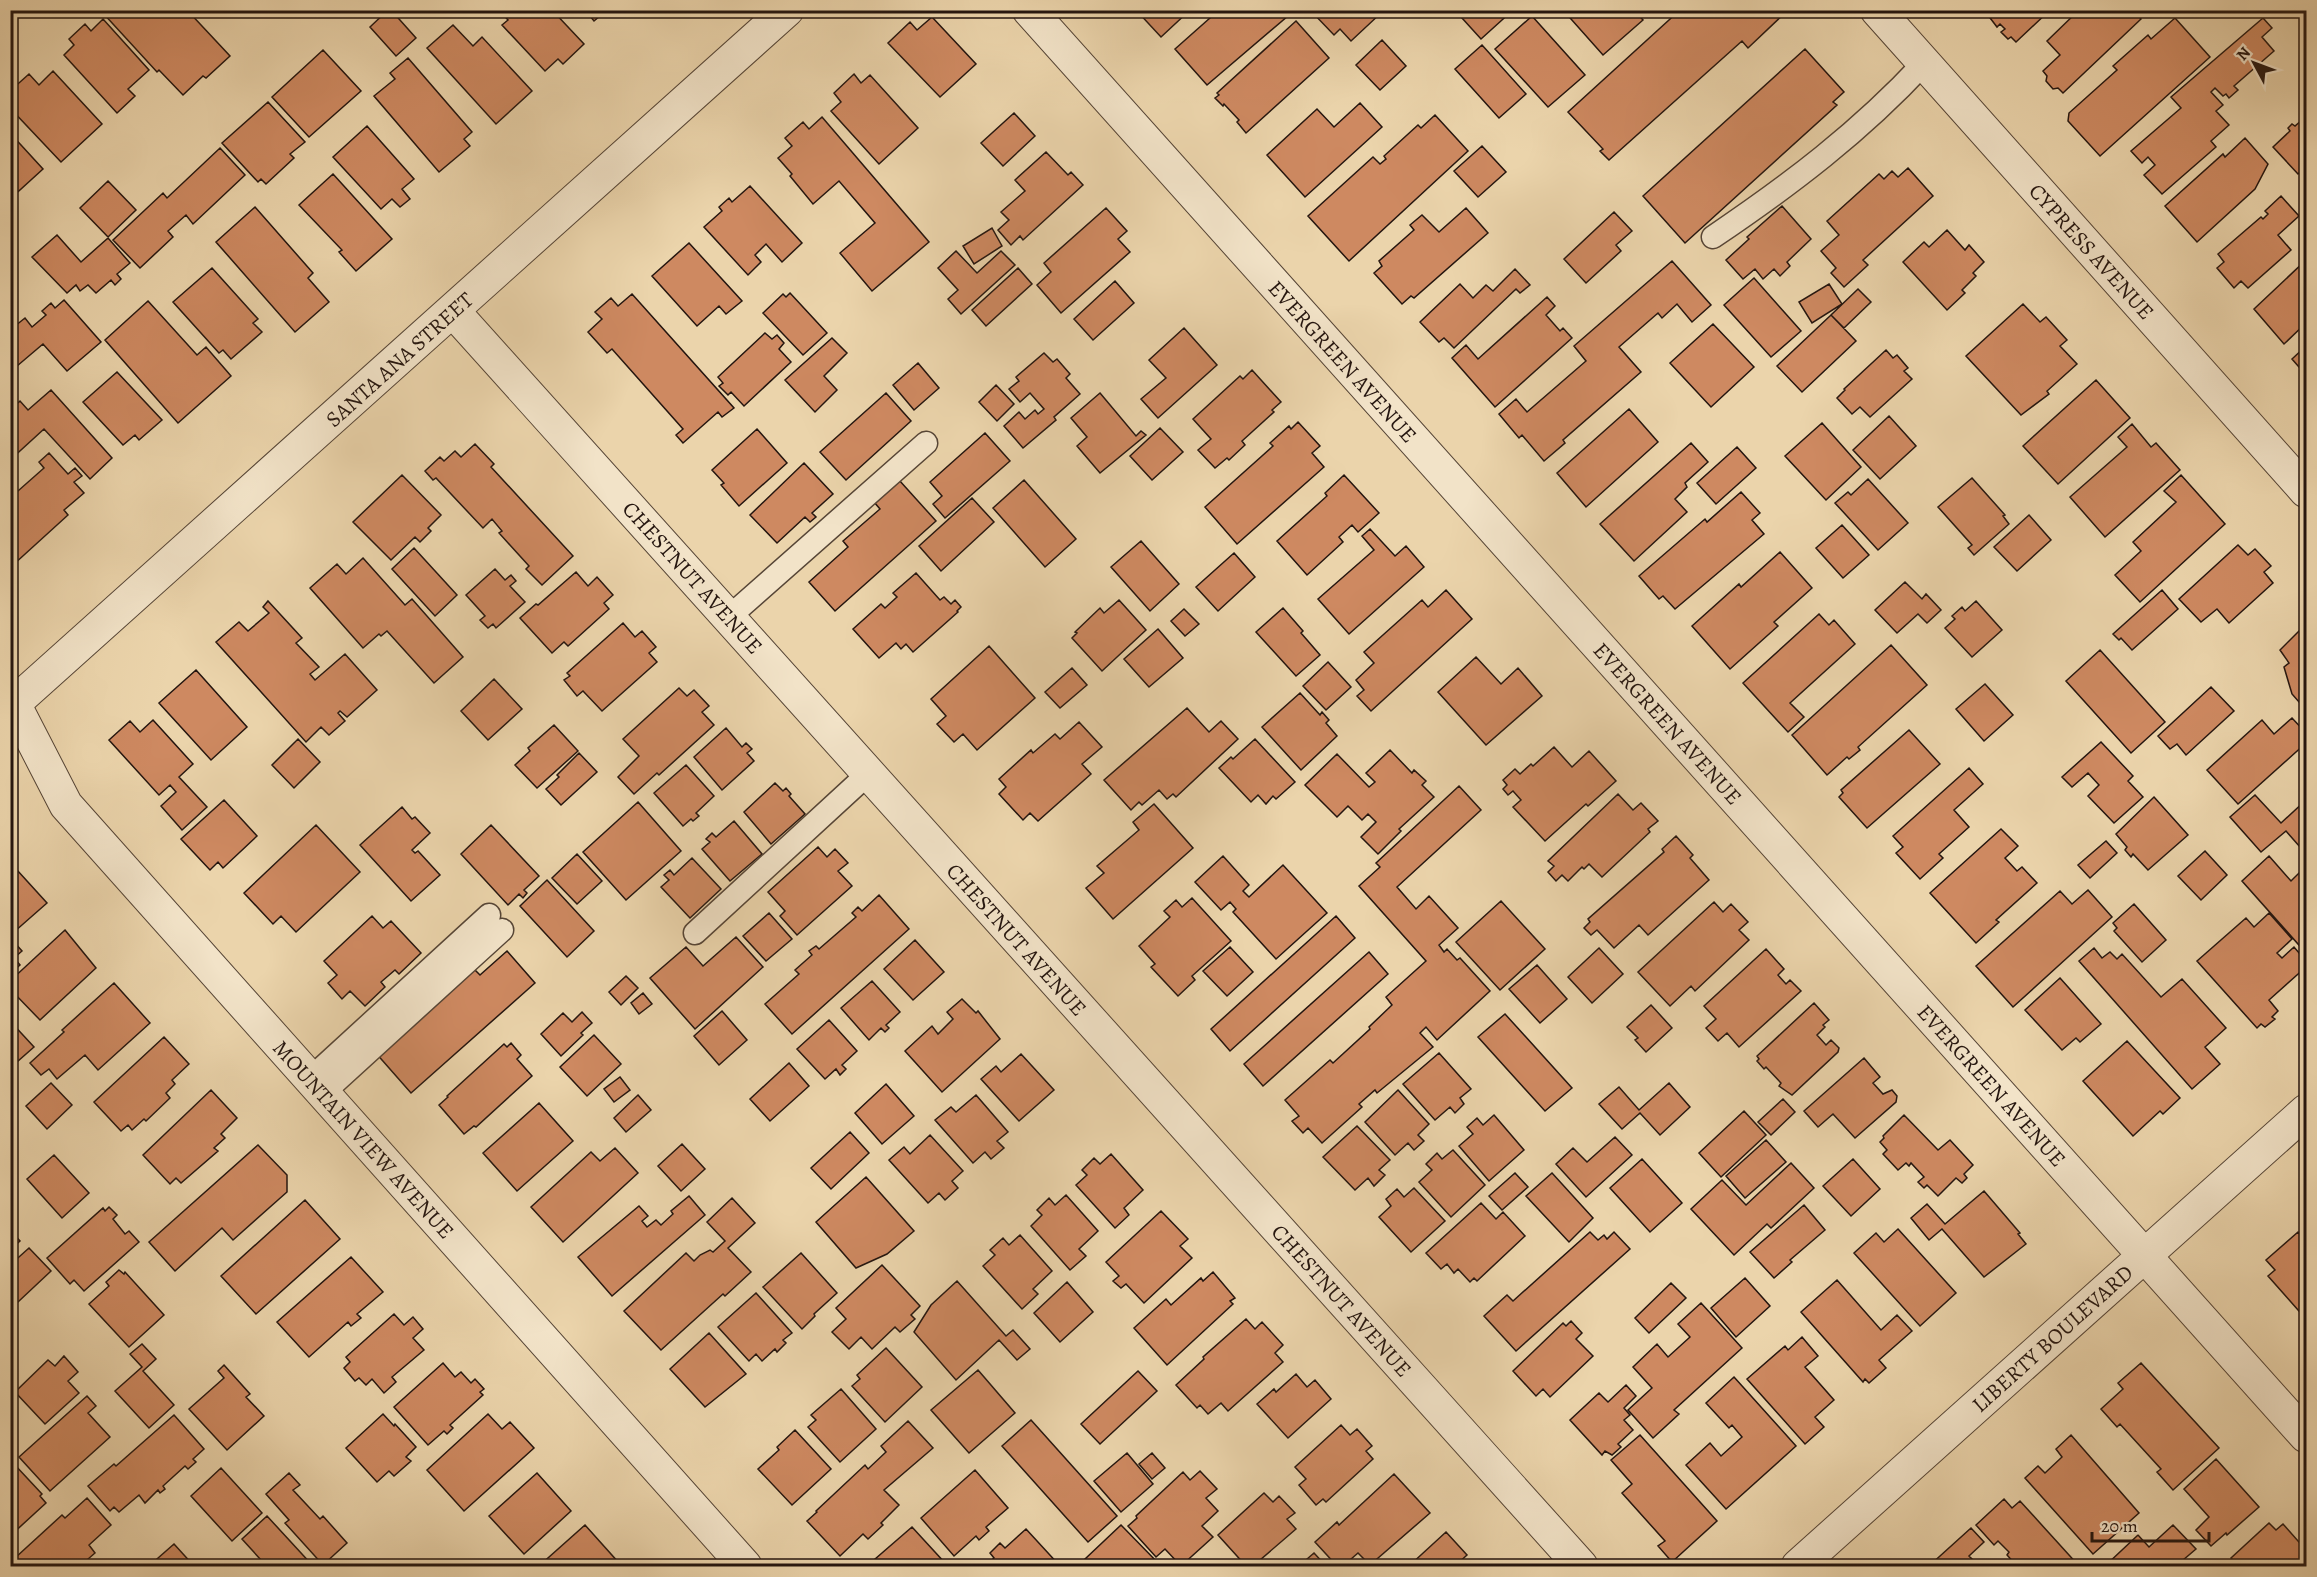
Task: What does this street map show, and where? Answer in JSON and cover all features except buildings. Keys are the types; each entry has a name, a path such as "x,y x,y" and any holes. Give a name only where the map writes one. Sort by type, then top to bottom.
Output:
{"street":[{"name":"SANTA ANA STREET","path":"12,701 453,311 787,10"},
{"name":"EVERGREEN AVENUE","path":"1029,10 2307,1436"},
{"name":"CYPRESS AVENUE","path":"1877,10 2307,491"},
{"name":"CHESTNUT AVENUE","path":"453,311 1581,1566"},
{"name":"MOUNTAIN VIEW AVENUE","path":"12,701 66,805 746,1566"},
{"name":"LIBERTY BOULEVARD","path":"1798,1566 2307,1111"}],"lane":[{"path":"1713,237 1777,194 1820,161 1899,90 1924,63"},
{"path":"729,617 926,443"},
{"path":"695,933 869,773"},
{"path":"316,1086 495,923"}]}
